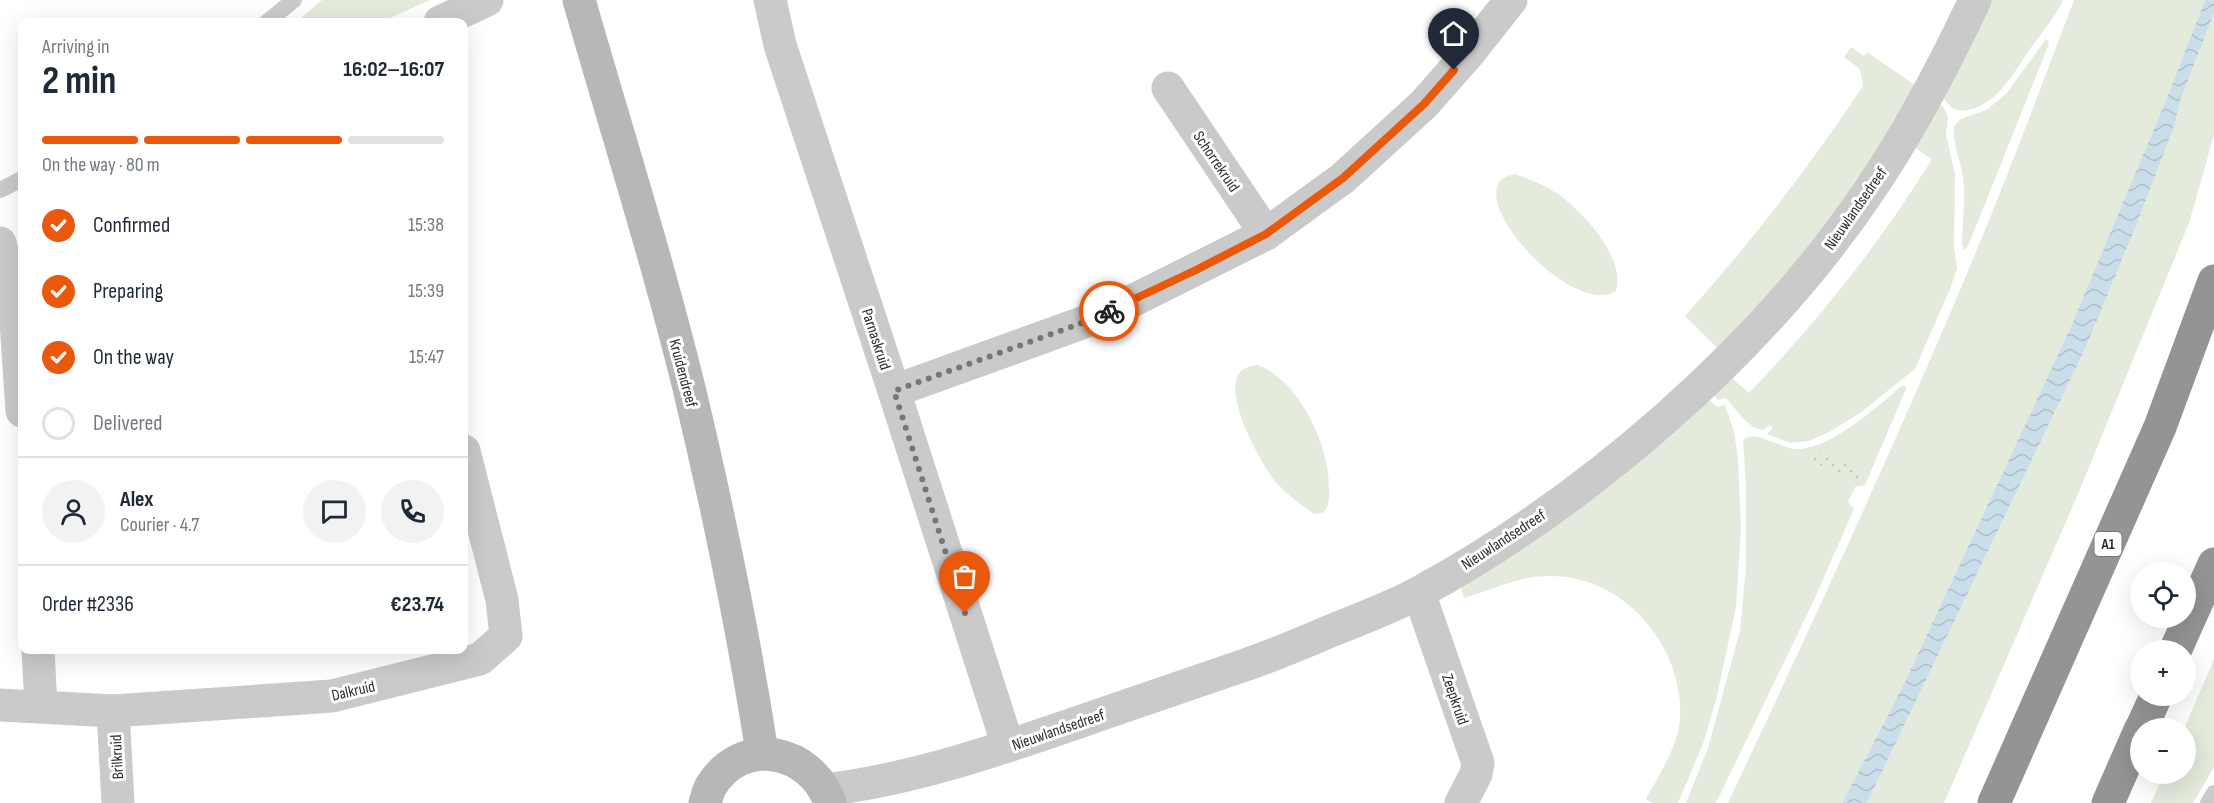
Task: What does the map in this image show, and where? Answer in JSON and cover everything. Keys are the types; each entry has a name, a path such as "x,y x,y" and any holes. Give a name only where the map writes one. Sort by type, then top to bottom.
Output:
{"highway":[{"name":"A1","path":"1994,803 2160,427 2214,280"},
{"path":"2180,640 2214,564"},
{"path":"2108,803 2130,754"}],"street":[{"path":"449,18 487,0"},
{"name":"Kruidendreef","path":"579,0 688,386 720,519 762,752"},
{"name":"Parnaskruid","path":"771,0 780,45 1008,746"},
{"path":"894,391 1082,323 1132,302 1266,234 1343,178 1424,104 1511,0"},
{"name":"Nieuwlandsedreef","path":"828,796 1008,746 1248,664 1419,593 1532,522 1656,426 1750,338 1791,293 1869,191 1931,89 1975,0"},
{"name":"Schorrekruid","path":"1168,88 1266,234"},
{"path":"18,233 0,242 14,292 18,352"},
{"name":"Dalkruid","path":"0,705 113,711 332,696 480,659 506,636 502,600 468,467"},
{"name":"Zeepkruid","path":"1419,593 1478,763 1476,774 1461,803"},
{"path":"38,654 42,706"},
{"name":"Brilkruid","path":"113,711 118,803"},
{"path":"705,803 711,786 724,771 740,760 762,752 785,757 809,769 828,796"}],"lane":[{"path":"272,18 294,0"},
{"path":"0,190 18,181"},
{"path":"2208,803 2214,793"}],"shaded area":[{"path":"322,0 430,0 390,18 301,18"},
{"path":"1985,0 2063,0 2049,24 1998,93 1979,106 1961,111 1951,107 1942,96"},
{"path":"2074,0 2205,0 2169,93 2069,331 1901,690 1842,803 1728,803 1935,349 2020,142"},
{"path":"2214,13 2214,135 2189,223 2078,494 1944,803 1867,803 2086,347 2138,221"},
{"path":"2046,39 2049,42 2048,46 1971,239 1964,250 1962,245 1964,186 1954,138 1954,126 1961,119 1988,109 2007,93"},
{"path":"1851,47 1864,56 1867,52 1915,85 1870,163 1807,253 1720,351 1685,316 1778,204 1822,146 1863,86 1860,69 1844,57"},
{"path":"1940,105 1948,117 1946,135 1955,174 1954,248 1957,268 1915,369 1860,413 1809,441 1790,443 1767,434 1773,428 1770,425 1763,430 1757,428 1742,417 1726,398 1718,400 1712,393 1731,377 1749,393 1823,310 1869,252 1932,159 1911,145"},
{"path":"1515,174 1537,182 1558,194 1590,224 1609,251 1615,264 1616,291 1596,295 1572,286 1547,269 1524,247 1506,223 1497,201 1499,183"},
{"path":"1257,365 1286,384 1309,416 1324,452 1328,470 1329,498 1323,513 1314,514 1279,486 1268,472 1245,428 1236,396 1236,382 1242,370"},
{"path":"1902,386 1906,389 1865,485 1855,487 1848,502 1854,509 1814,600 1716,803 1686,803 1708,748 1740,631 1746,568 1746,485 1743,440 1754,436 1793,448 1811,447 1845,431"},
{"path":"1706,397 1717,407 1725,405 1734,432 1738,458 1741,529 1736,607 1716,700 1703,744 1678,803 1652,803 1646,799 1667,761 1678,730 1679,692 1672,666 1660,641 1644,620 1624,601 1601,587 1575,579 1548,576 1526,578 1464,598 1460,583"},
{"path":"1812,450 1862,470 1857,480 1808,460"},
{"path":"2214,659 2214,767 2193,803 2151,803 2160,784 2196,784 2196,718 2189,718 2194,706 2196,706"}],"water":[{"path":"2205,0 2214,0 2214,13 2138,221 2086,347 1867,803 1842,803 1901,690 2069,331 2169,93"}],"way so far":[{"path":"965,613 894,391 1082,323 1109,311"}],"route":[{"path":"1109,311 1132,302 1266,234 1343,178 1424,104 1454,70"}]}
